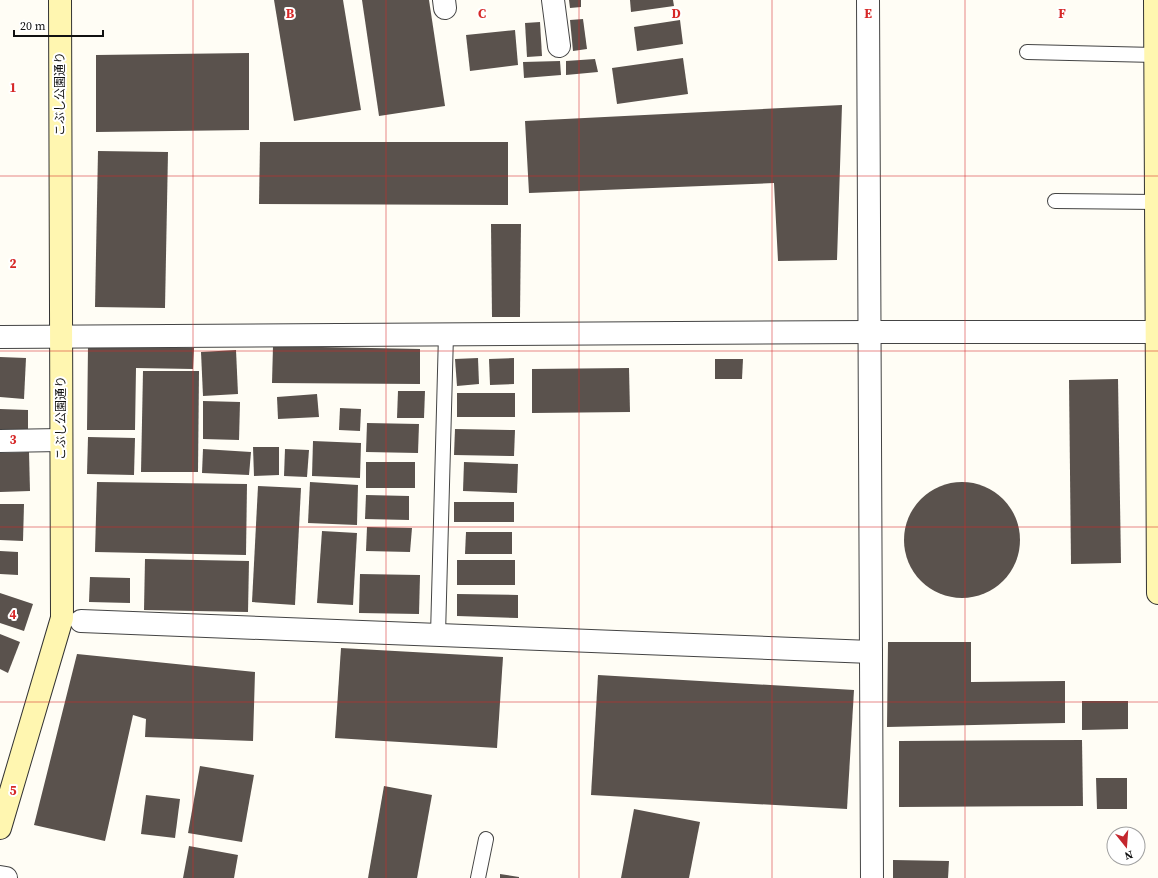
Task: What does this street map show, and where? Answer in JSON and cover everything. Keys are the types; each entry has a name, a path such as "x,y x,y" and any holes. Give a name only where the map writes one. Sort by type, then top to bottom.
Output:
{"street":[{"name":"こぶし公園通り","path":"0,828 62,618 60,0"},
{"path":"553,0 559,46"},
{"path":"868,0 872,878"},
{"path":"1155,0 1156,202 1152,332 1158,592"},
{"path":"0,338 61,336 1152,332"},
{"path":"0,441 61,440"},
{"path":"81,621 871,652"},
{"path":"0,877 6,878"}],"lane":[{"path":"1027,52 1155,55"},
{"path":"1055,201 1156,202"},
{"path":"438,635 446,334"},
{"path":"478,878 486,839"}],"building":[{"path":"274,0 343,0 361,110 294,121"},
{"path":"362,0 429,0 445,106 379,116"},
{"path":"569,0 581,0 581,7 570,8"},
{"path":"630,0 673,0 674,6 631,12"},
{"path":"583,19 587,49 573,51 570,20"},
{"path":"680,20 683,44 637,51 634,27"},
{"path":"540,22 542,56 527,57 525,23"},
{"path":"515,30 518,65 470,71 466,35"},
{"path":"249,53 249,130 96,132 96,55"},
{"path":"683,58 688,94 617,104 612,68"},
{"path":"595,59 598,72 566,75 566,61"},
{"path":"560,61 561,75 524,78 523,62"},
{"path":"842,105 837,260 778,261 774,183 529,193 525,121"},
{"path":"260,142 508,142 508,205 259,204"},
{"path":"98,151 168,152 165,308 95,307"},
{"path":"491,224 521,224 520,317 492,317"},
{"path":"88,346 194,348 193,369 136,368 135,430 87,430"},
{"path":"273,346 420,349 420,384 272,383"},
{"path":"236,350 238,394 203,396 201,352"},
{"path":"0,357 26,358 24,399 0,397"},
{"path":"478,358 479,384 457,386 455,359"},
{"path":"514,358 514,384 490,385 489,359"},
{"path":"715,359 743,359 742,379 715,379"},
{"path":"629,368 630,412 532,413 532,369"},
{"path":"143,371 199,371 198,472 141,472"},
{"path":"1118,379 1121,563 1071,564 1069,380"},
{"path":"398,391 425,391 424,418 397,418"},
{"path":"457,393 515,393 515,417 457,417"},
{"path":"317,394 319,417 278,419 277,397"},
{"path":"203,401 240,402 239,440 203,439"},
{"path":"340,408 361,409 360,431 339,430"},
{"path":"0,409 28,410 28,433 0,433"},
{"path":"367,423 419,424 418,453 366,452"},
{"path":"455,429 515,430 514,456 454,455"},
{"path":"88,437 135,438 134,475 87,474"},
{"path":"313,441 361,443 360,478 312,476"},
{"path":"253,447 279,447 279,475 254,476"},
{"path":"203,449 251,452 249,475 202,473"},
{"path":"285,449 309,450 307,477 284,476"},
{"path":"29,452 30,491 0,492 0,453"},
{"path":"366,462 415,462 415,488 366,488"},
{"path":"464,462 518,464 517,493 463,491"},
{"path":"97,482 247,484 246,555 95,552"},
{"path":"310,482 358,485 357,525 308,523"},
{"path":"962,482 984,486 1003,499 1016,518 1020,540 1016,562 1003,581 984,594 962,598 940,594 921,581 908,562 904,540 908,518 921,499 940,486"},
{"path":"258,486 301,488 295,605 252,602"},
{"path":"366,495 409,496 409,520 365,519"},
{"path":"454,502 514,502 514,522 454,522"},
{"path":"0,504 24,504 23,541 0,540"},
{"path":"367,527 412,528 410,552 366,551"},
{"path":"322,531 357,533 353,605 317,603"},
{"path":"466,532 512,532 512,554 465,554"},
{"path":"0,551 18,552 18,575 0,574"},
{"path":"145,559 249,561 248,612 144,610"},
{"path":"457,560 515,560 515,585 457,585"},
{"path":"360,574 420,575 419,614 359,613"},
{"path":"90,577 130,578 130,603 89,602"},
{"path":"0,593 33,604 24,631 0,623"},
{"path":"457,594 518,595 518,618 457,616"},
{"path":"0,634 20,642 8,673 0,669"},
{"path":"888,642 971,642 971,682 1065,681 1065,723 887,727"},
{"path":"341,648 503,657 497,748 335,738"},
{"path":"77,654 255,672 253,741 145,737 146,719 133,715 105,841 34,825"},
{"path":"598,675 854,690 847,809 591,795"},
{"path":"1082,701 1128,701 1128,729 1082,730"},
{"path":"1082,740 1083,806 899,807 899,741"},
{"path":"200,766 254,775 242,842 188,833"},
{"path":"1096,778 1127,778 1127,809 1097,809"},
{"path":"384,786 432,795 417,878 368,878"},
{"path":"146,795 180,799 175,838 141,834"},
{"path":"634,809 700,822 689,878 621,878"},
{"path":"189,846 238,855 234,878 183,878"},
{"path":"893,860 949,861 948,878 893,878"},
{"path":"500,874 519,877 519,878 500,878"}]}
